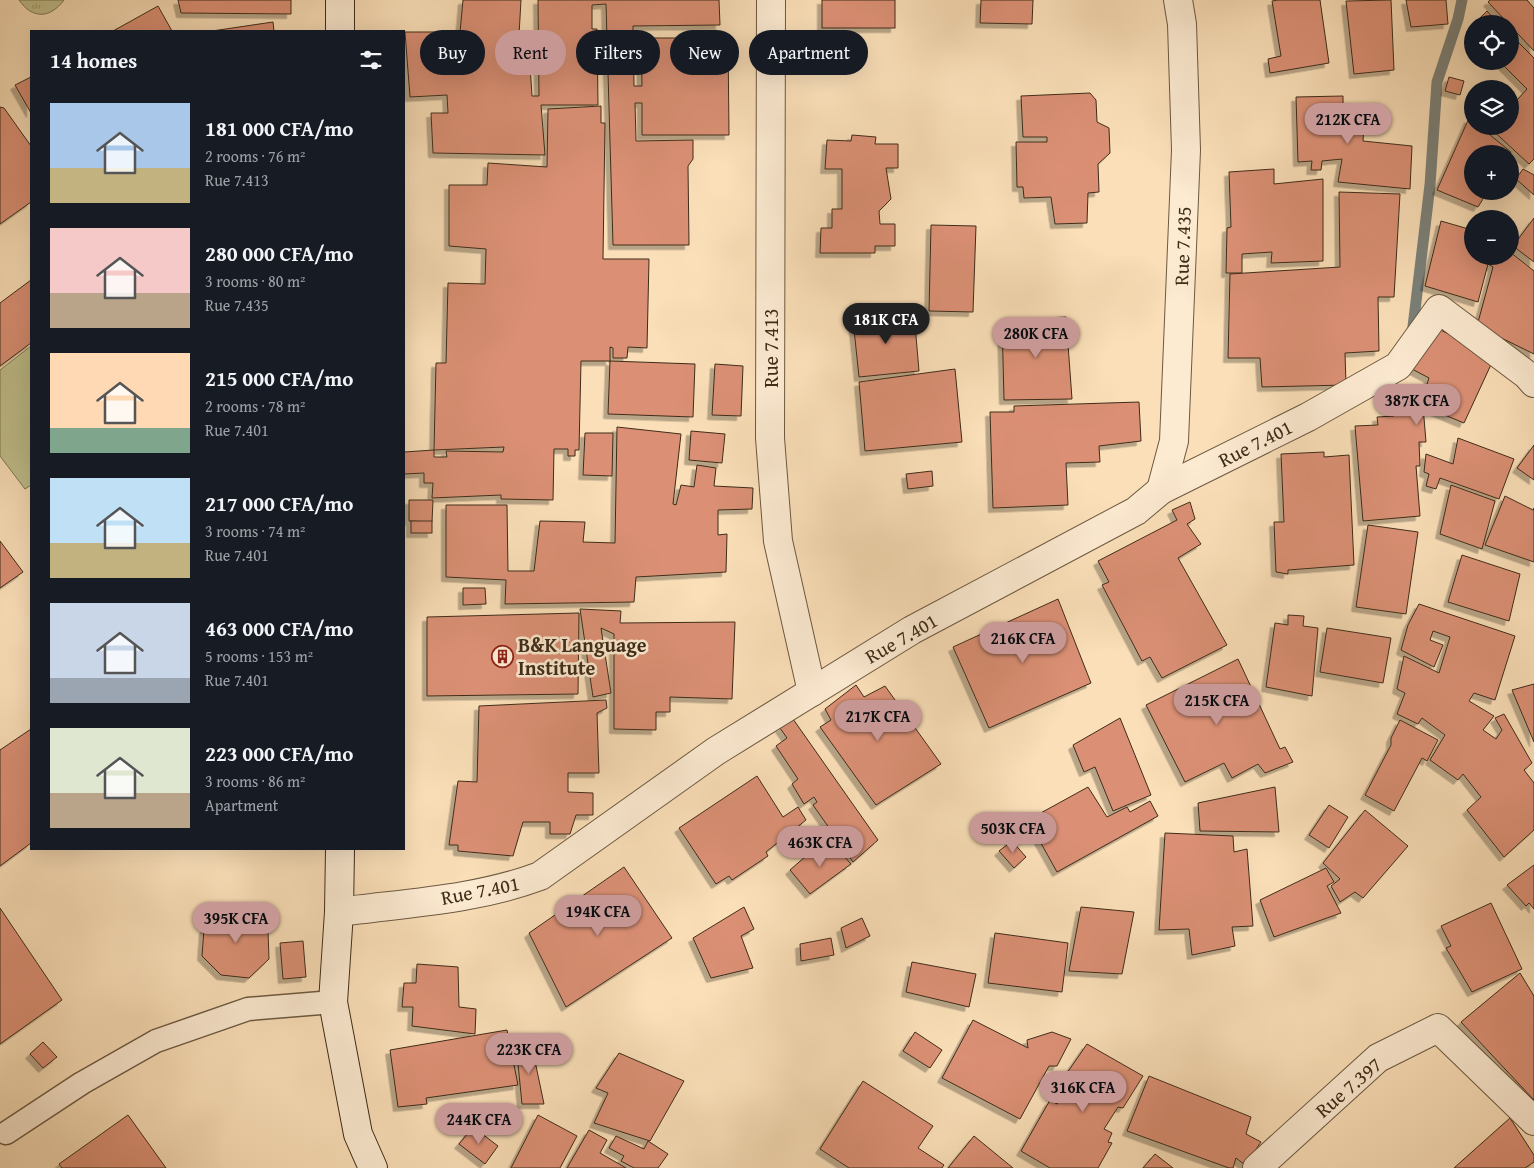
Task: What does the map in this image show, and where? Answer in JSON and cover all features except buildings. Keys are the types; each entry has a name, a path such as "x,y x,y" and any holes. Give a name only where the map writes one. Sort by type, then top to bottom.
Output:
{"street":[{"path":"340,0 340,30"},
{"name":"Rue 7.413","path":"771,0 770,438 778,541 812,692"},
{"name":"Rue 7.435","path":"1161,490 1174,441 1186,150 1182,24 1178,0"},
{"name":"Rue 7.401","path":"339,912 486,892 516,885 540,876 716,751 912,630 1136,511 1161,490 1308,416 1398,366 1439,309 1527,375 1534,383"},
{"path":"340,850 339,912 333,1002 358,1134 373,1168"},
{"name":"Rue 7.397","path":"1257,1168 1378,1058 1438,1028 1534,1121"}],"lane":[{"path":"6,1132 82,1083 156,1041 248,1009 333,1002"}],"green space":[{"path":"19,0 64,0 53,11 41,14 30,11"},
{"path":"30,347 30,486 25,489 0,456 0,370"}],"waterway":[{"path":"1412,335 1430,185 1437,82 1458,19 1462,0"}],"place":[{"name":"B&K Language Institute","path":"502,656"}]}
